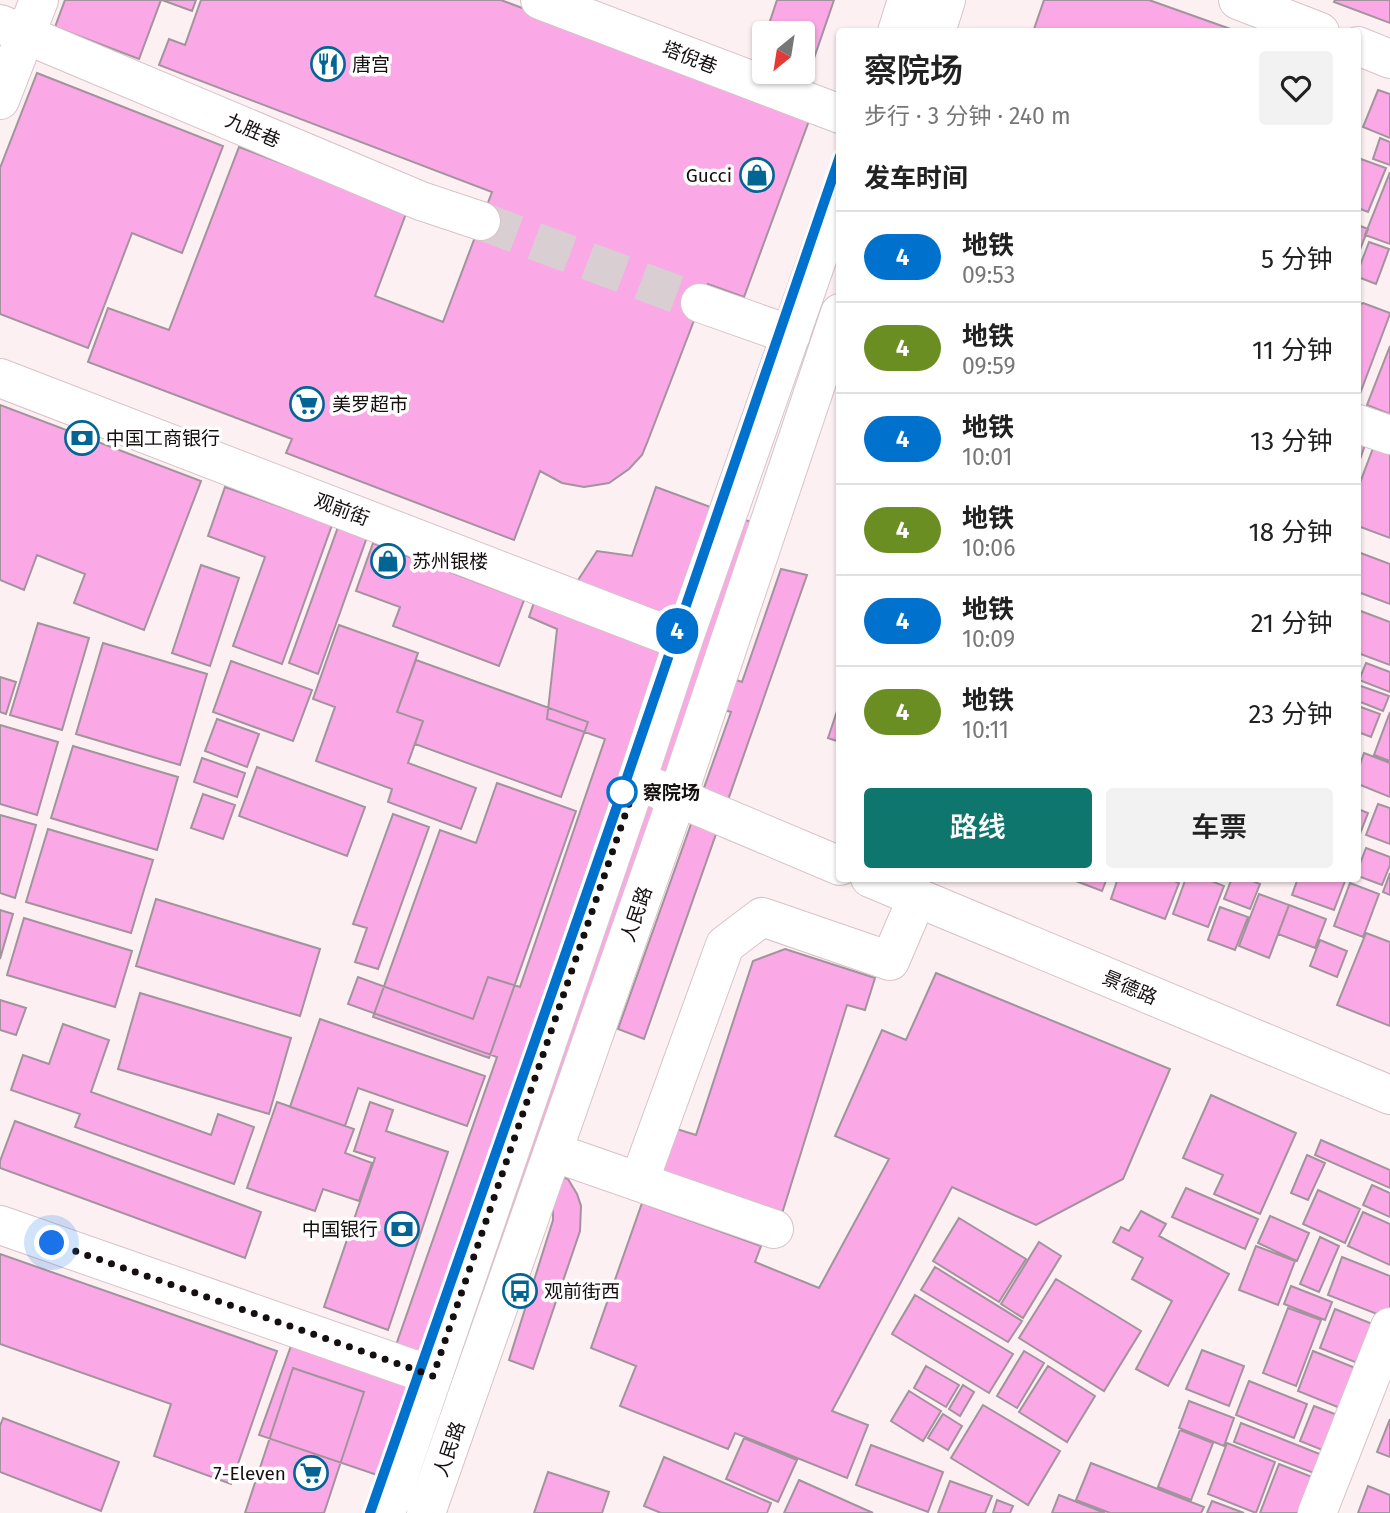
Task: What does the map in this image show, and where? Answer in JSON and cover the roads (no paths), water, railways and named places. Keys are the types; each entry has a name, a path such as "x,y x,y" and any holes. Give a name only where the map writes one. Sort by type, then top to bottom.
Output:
{"main road":[{"name":"塔倪巷","path":"540,0 836,112"},
{"path":"898,28 908,0"},
{"path":"937,28 946,0"},
{"path":"1238,0 1310,28"},
{"path":"0,100 21,19"},
{"name":"九胜巷","path":"21,19 421,201 481,221"},
{"path":"1361,47 1390,59"},
{"name":"人民路","path":"386,1513 683,641 836,206"},
{"path":"700,303 791,335"},
{"name":"人民路","path":"426,1513 677,798 836,325"},
{"name":"观前街","path":"0,378 683,641"},
{"path":"1361,425 1390,435"},
{"path":"637,780 836,864"},
{"name":"景德路","path":"879,882 1390,1095"},
{"path":"639,1182 725,945 762,916 890,961 917,898"},
{"path":"553,1152 774,1229"},
{"path":"0,1224 433,1376"},
{"path":"1317,1513 1390,1327"}],"tunnel":[{"path":"481,221 700,303"}],"metro line":[{"name":"4","path":"370,1513 622,792 836,168"}],"place":[{"name":"唐宫","path":"328,64"},
{"name":"Gucci","path":"757,175"},
{"name":"美罗超市","path":"307,404"},
{"name":"中国工商银行","path":"82,438"},
{"name":"苏州银楼","path":"388,561"},
{"name":"察院场","path":"622,792"},
{"name":"中国银行","path":"402,1229"},
{"name":"观前街西","path":"520,1291"},
{"name":"7-Eleven","path":"311,1473"}]}
